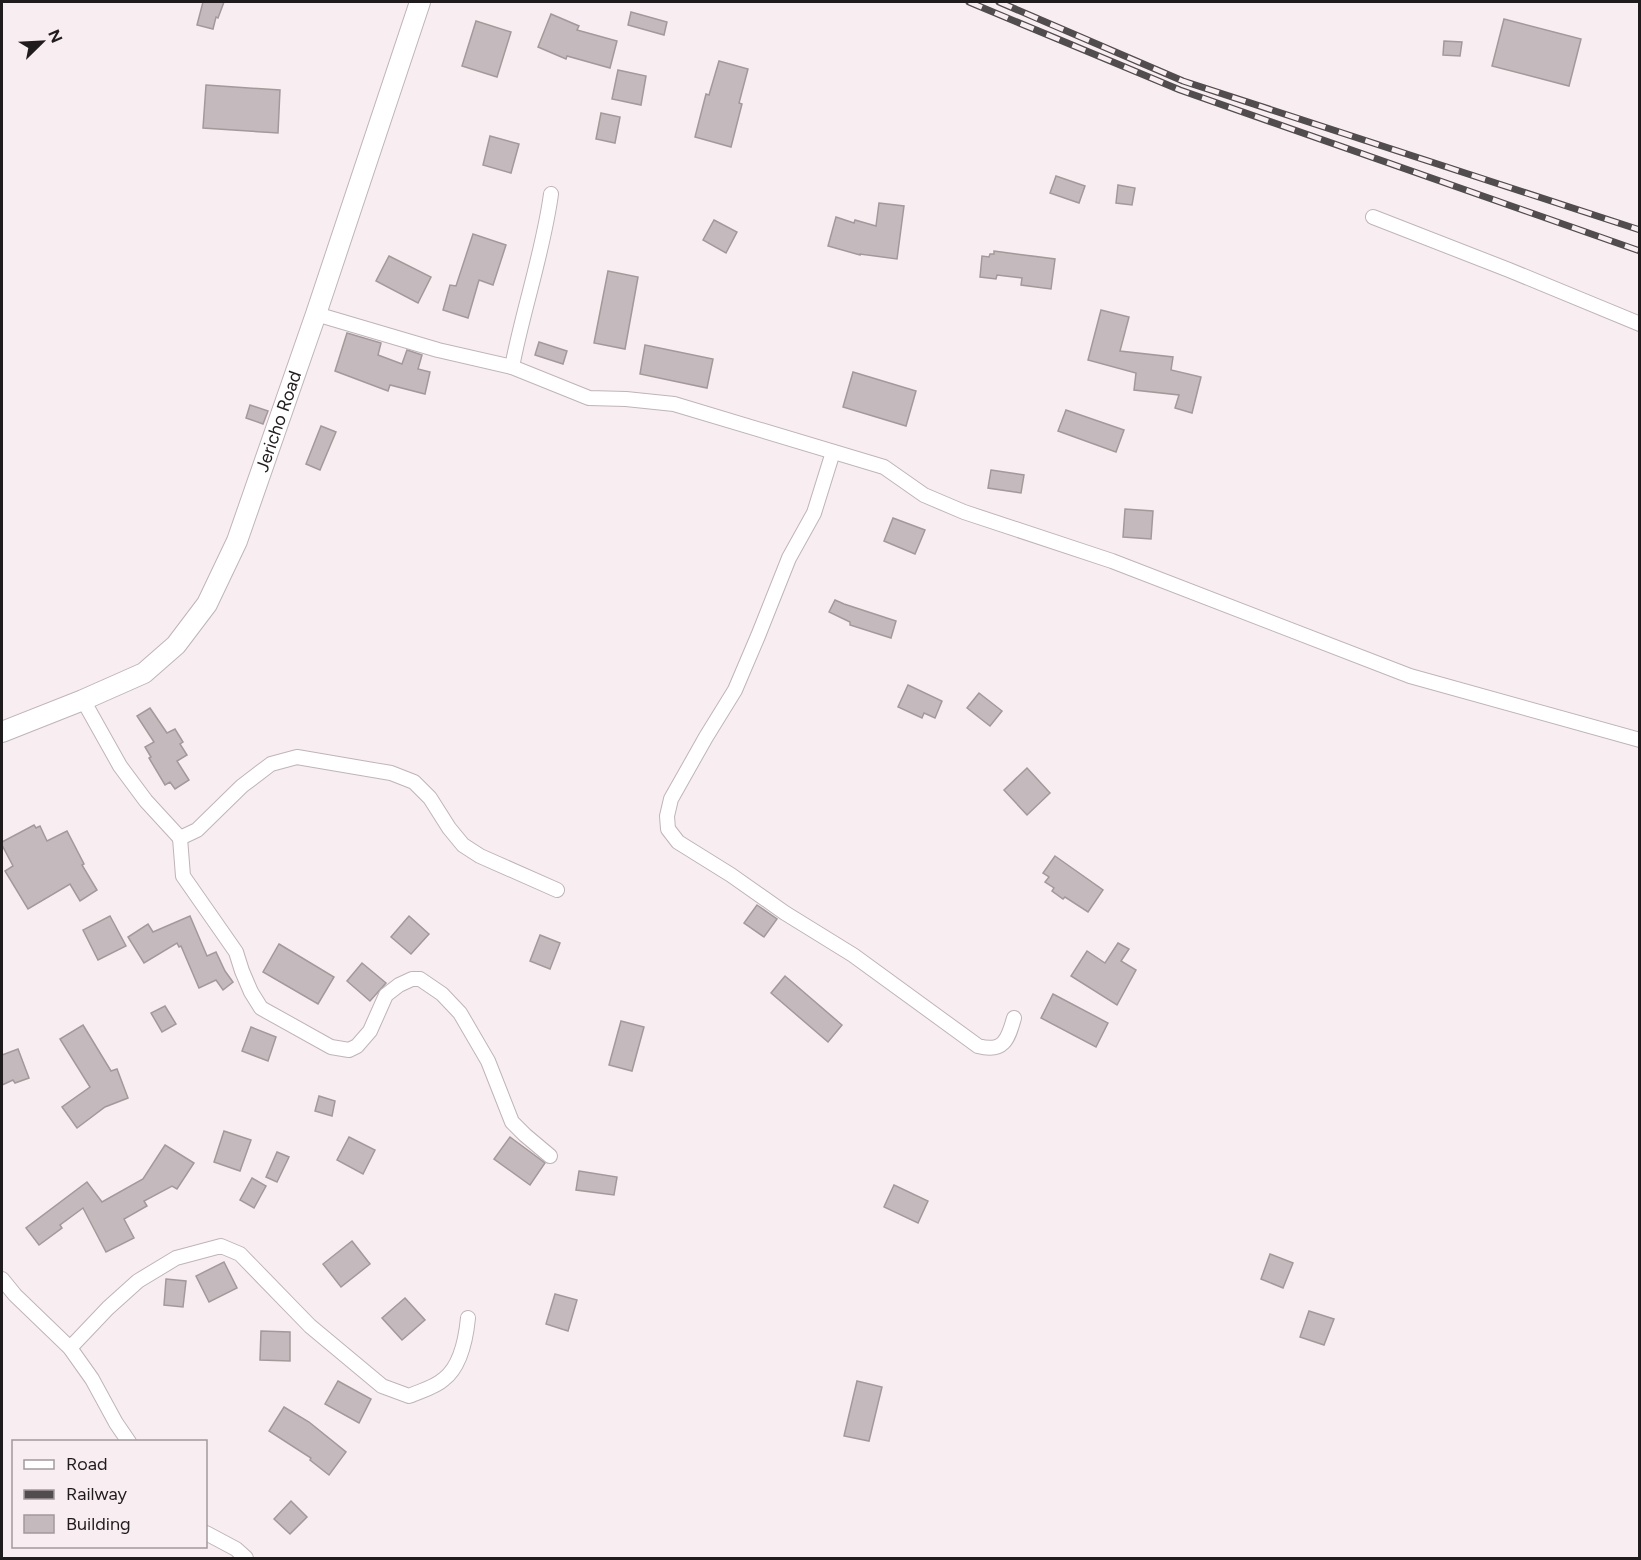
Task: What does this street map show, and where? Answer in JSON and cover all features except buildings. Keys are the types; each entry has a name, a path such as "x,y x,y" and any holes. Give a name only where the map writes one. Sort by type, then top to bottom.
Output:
{"street":[{"name":"Jericho Road","path":"2,732 144,673 176,645 207,604 237,541 316,314 420,2"},
{"path":"512,367 547,227 551,194"},
{"path":"1373,217 1640,324"},
{"path":"316,314 438,350 512,367 589,398 674,404 884,467 924,495 964,512 1112,561 1410,675 1640,740"},
{"path":"833,452 814,513 789,558 735,690 671,799 667,816 668,829 678,842 731,874 785,913 852,955 978,1046 991,1049 1001,1045 1010,1031 1014,1018"},
{"path":"83,700 120,766 146,801 180,838 183,876 236,952 251,992 261,1008 331,1047 349,1050 357,1046 370,1031 386,995 412,979 420,980 442,994 460,1013 488,1061 512,1122 550,1156"},
{"path":"180,838 197,830 242,786 271,764 297,757 391,773 414,782 430,798 463,845 480,856 557,890"},
{"path":"70,1348 108,1308 138,1281 176,1258 220,1246 240,1254 310,1326 382,1386 409,1396 430,1388 446,1378 460,1358 468,1318"},
{"path":"2,1280 70,1348 92,1379 128,1440"},
{"path":"207,1534 236,1549 246,1558"}],"railway":[{"path":"969,2 1180,90 1640,251"},
{"path":"999,2 1183,81 1640,230"}]}
